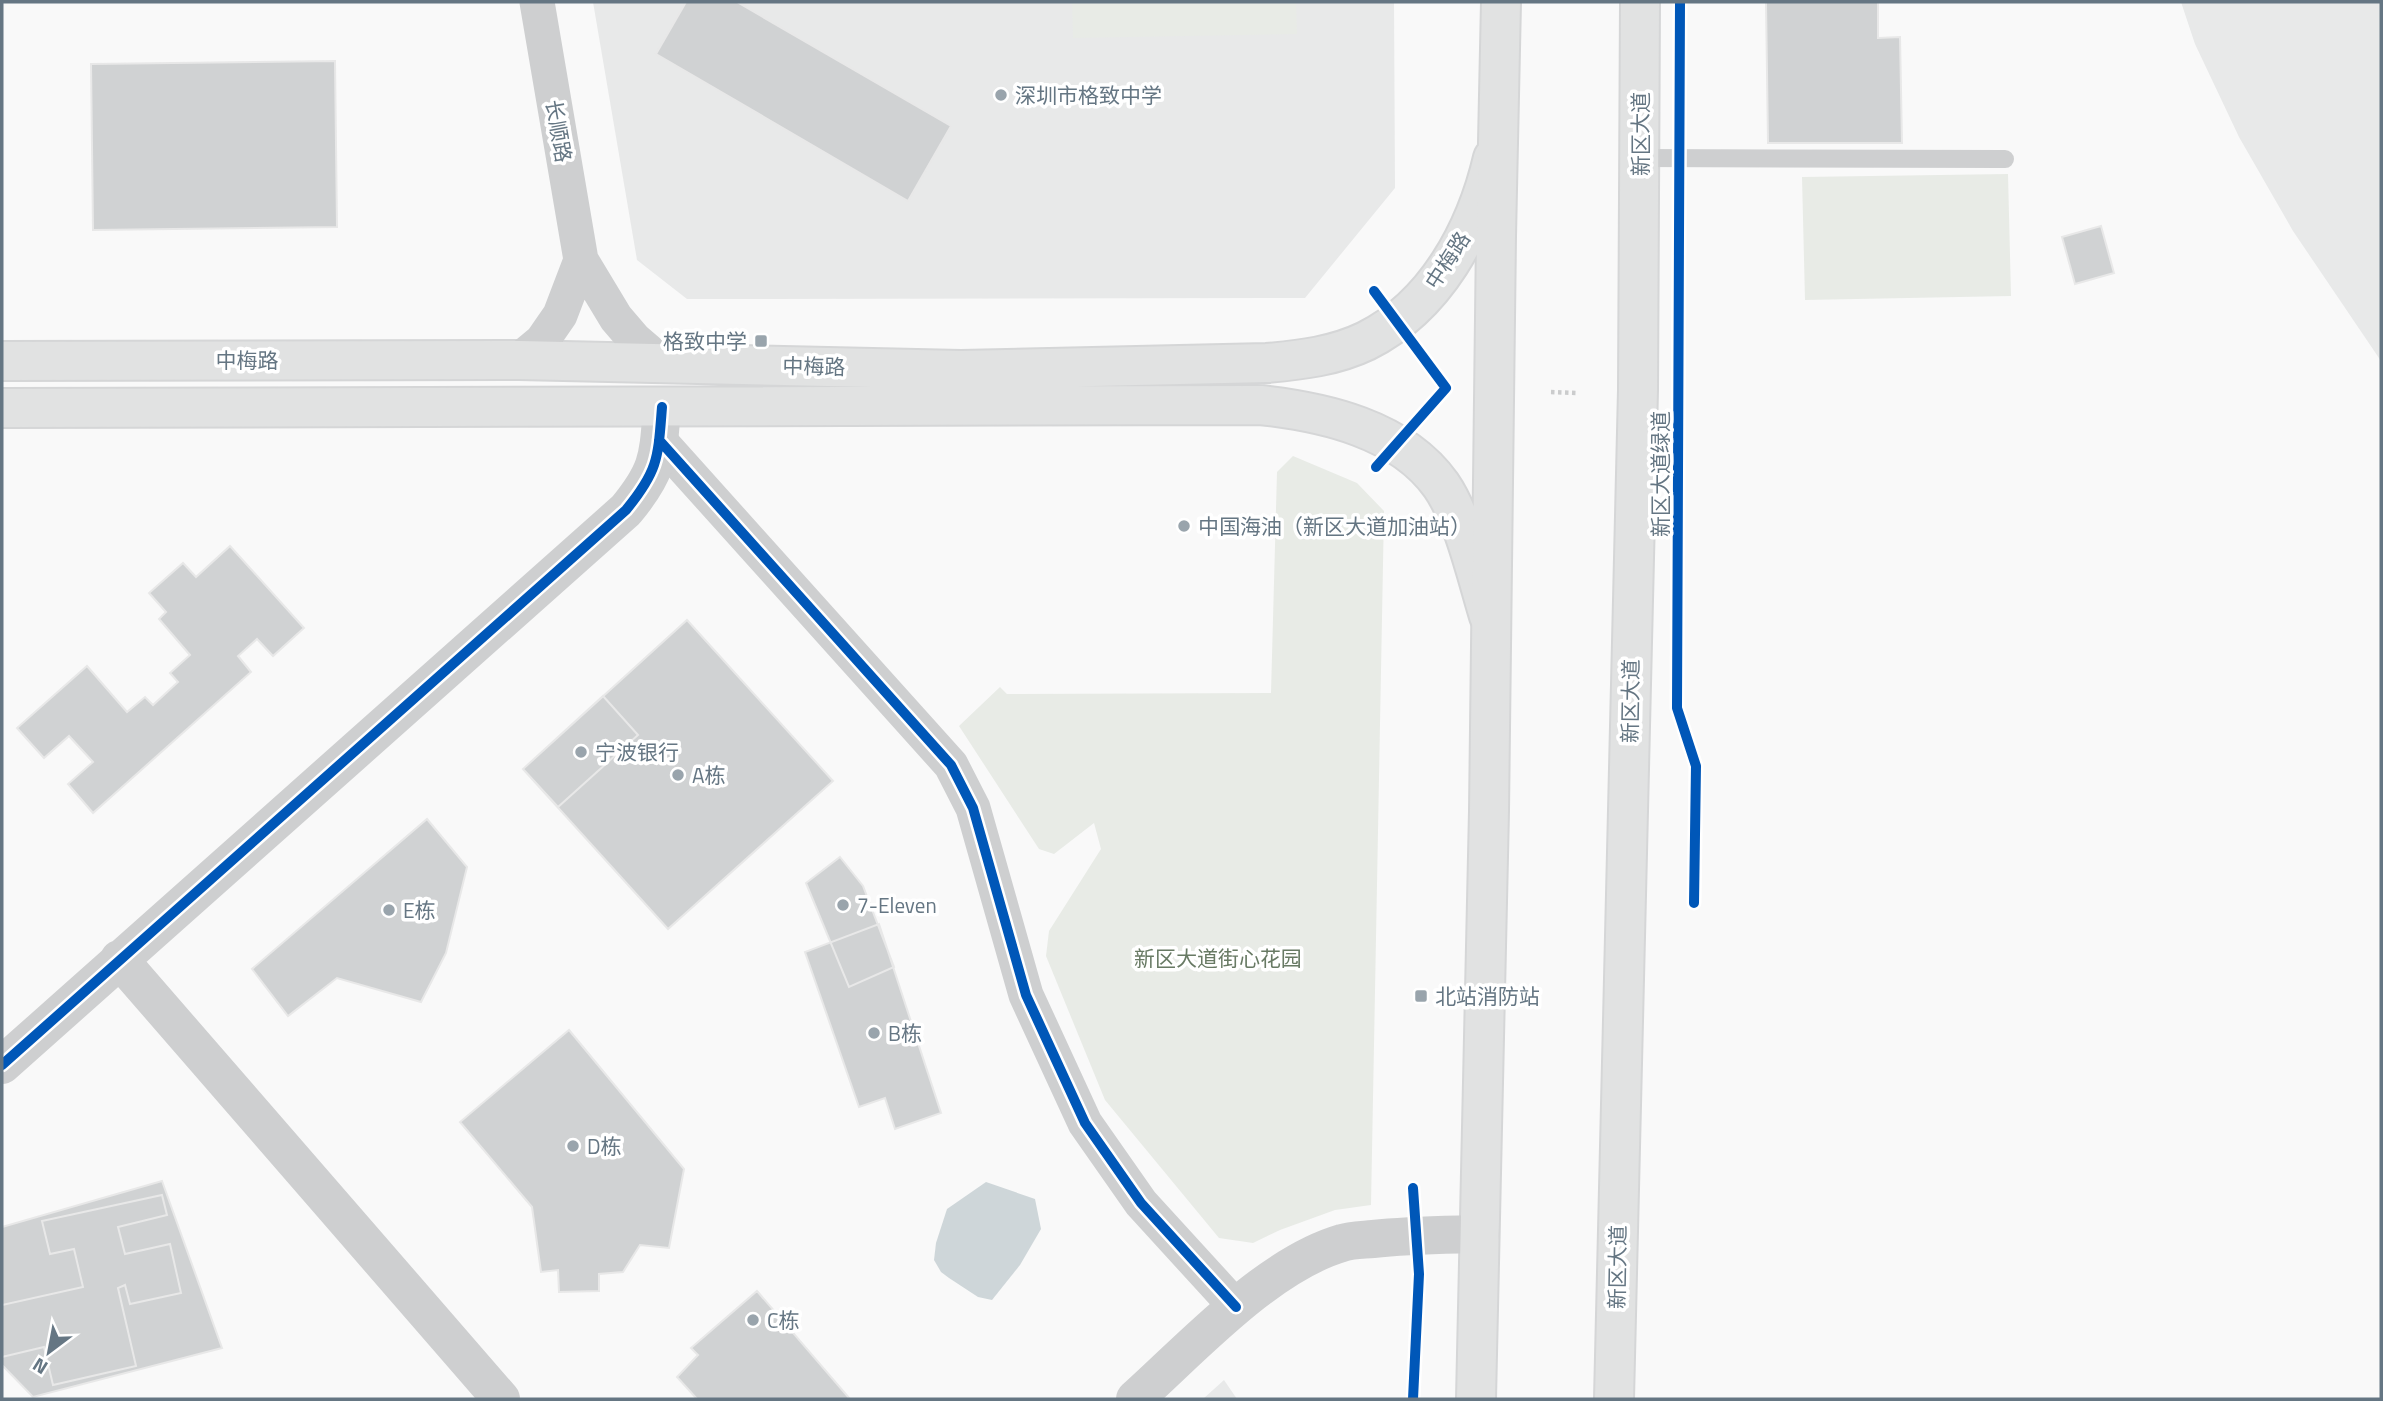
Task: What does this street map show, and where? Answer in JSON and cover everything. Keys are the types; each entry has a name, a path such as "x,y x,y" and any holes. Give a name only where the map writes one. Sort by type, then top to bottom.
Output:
{"main road":[{"path":"1476,1399 1492,625 1501,2"},
{"name":"新区大道","path":"1614,1399 1638,390 1640,2"},
{"name":"中梅路","path":"2,361 519,360 974,370 1303,360 1365,341 1396,322 1439,280 1458,250 1486,188 1499,132"},
{"name":"中梅路","path":"2,408 660,424 1260,405 1297,409 1371,432 1404,449 1441,486 1464,537 1492,625"}],"street":[{"name":"长顺路","path":"537,2 581,260"},
{"path":"519,360 542,341 560,315 581,260"},
{"path":"581,260 616,318 634,339 662,363"},
{"path":"2,1065 626,510 644,488 655,467 660,424"},
{"path":"660,424 951,765 973,808 1026,995 1085,1123 1141,1203 1236,1307"},
{"path":"119,959 501,1399"},
{"path":"1135,1399 1236,1307 1273,1277 1308,1256 1343,1242 1480,1234"}],"lane":[{"path":"1640,158 2004,159"}],"path":[{"path":"1415,347 1446,388 1420,418"},
{"path":"1552,392 1578,393"}],"shaded area":[{"name":"深圳市格致中学","path":"593,2 1394,2 1395,188 1305,298 687,299 637,260"},
{"path":"2181,2 2381,2 2381,361 2293,231 2239,137 2195,44"},
{"path":"986,1182 1035,1199 1041,1229 1020,1265 992,1300 978,1297 949,1278 941,1272 934,1260 936,1243 947,1209"},
{"path":"1224,1380 1237,1399 1203,1399"}],"green space":[{"path":"1072,2 1296,2 1297,34 1073,38"},
{"path":"2008,174 2011,296 1805,300 1802,177"},
{"name":"新区大道街心花园","path":"1293,456 1357,483 1384,511 1371,1205 1335,1210 1253,1243 1219,1238 1105,1100 1046,956 1049,931 1101,849 1094,823 1054,854 1039,849 959,726 1000,687 1007,694 1271,693 1277,472"}],"building":[{"path":"686,2 737,2 951,126 908,201 656,54"},
{"path":"1766,2 1878,2 1878,38 1900,37 1902,143 1768,143"},
{"path":"335,61 337,227 93,230 91,64"},
{"path":"2101,226 2114,273 2075,284 2062,237"},
{"path":"230,546 304,628 273,656 257,639 238,656 251,672 93,813 68,784 93,762 69,736 44,758 17,728 87,666 127,712 145,697 153,705 178,682 170,673 190,655 159,619 166,612 149,593 183,563 196,577"},
{"name":"A栋","path":"687,620 833,781 668,929 523,769"},
{"name":"宁波银行","path":"603,696 638,735 558,807 523,769"},
{"name":"E栋","path":"427,819 467,867 446,953 421,1002 337,978 288,1016 252,969"},
{"name":"7-Eleven","path":"840,857 863,886 894,967 849,987 806,883"},
{"name":"B栋","path":"879,924 941,1113 895,1129 885,1098 859,1107 805,952"},
{"name":"D栋","path":"569,1030 684,1169 669,1248 640,1245 623,1272 599,1274 599,1291 559,1292 558,1270 541,1272 532,1207 460,1122"},
{"path":"162,1181 222,1348 33,1397 2,1365 2,1227"},
{"path":"162,1195 167,1215 118,1227 125,1254 170,1244 181,1293 130,1304 125,1285 118,1288 136,1366 53,1385 44,1347 2,1357 2,1305 83,1287 74,1249 50,1254 42,1221"},
{"name":"C栋","path":"757,1291 850,1399 697,1399 677,1377 698,1355 691,1348"}],"cycle path":[{"name":"新区大道绿道","path":"1680,2 1677,708 1696,766 1694,903"},
{"path":"1374,291 1446,388 1376,467"},
{"path":"2,1065 626,510 645,484 655,462 662,407"},
{"path":"659,440 951,765 973,808 1026,995 1085,1123 1141,1203 1236,1307"},
{"path":"1413,1188 1419,1274 1413,1399"}],"place":[{"name":"深圳市格致中学","path":"1001,95"},
{"name":"格致中学","path":"761,341"},
{"name":"中国海油（新区大道加油站）","path":"1184,526"},
{"name":"宁波银行","path":"581,752"},
{"name":"A栋","path":"678,775"},
{"name":"7-Eleven","path":"843,905"},
{"name":"E栋","path":"389,910"},
{"name":"北站消防站","path":"1421,996"},
{"name":"B栋","path":"874,1033"},
{"name":"D栋","path":"573,1146"},
{"name":"C栋","path":"753,1320"}]}
